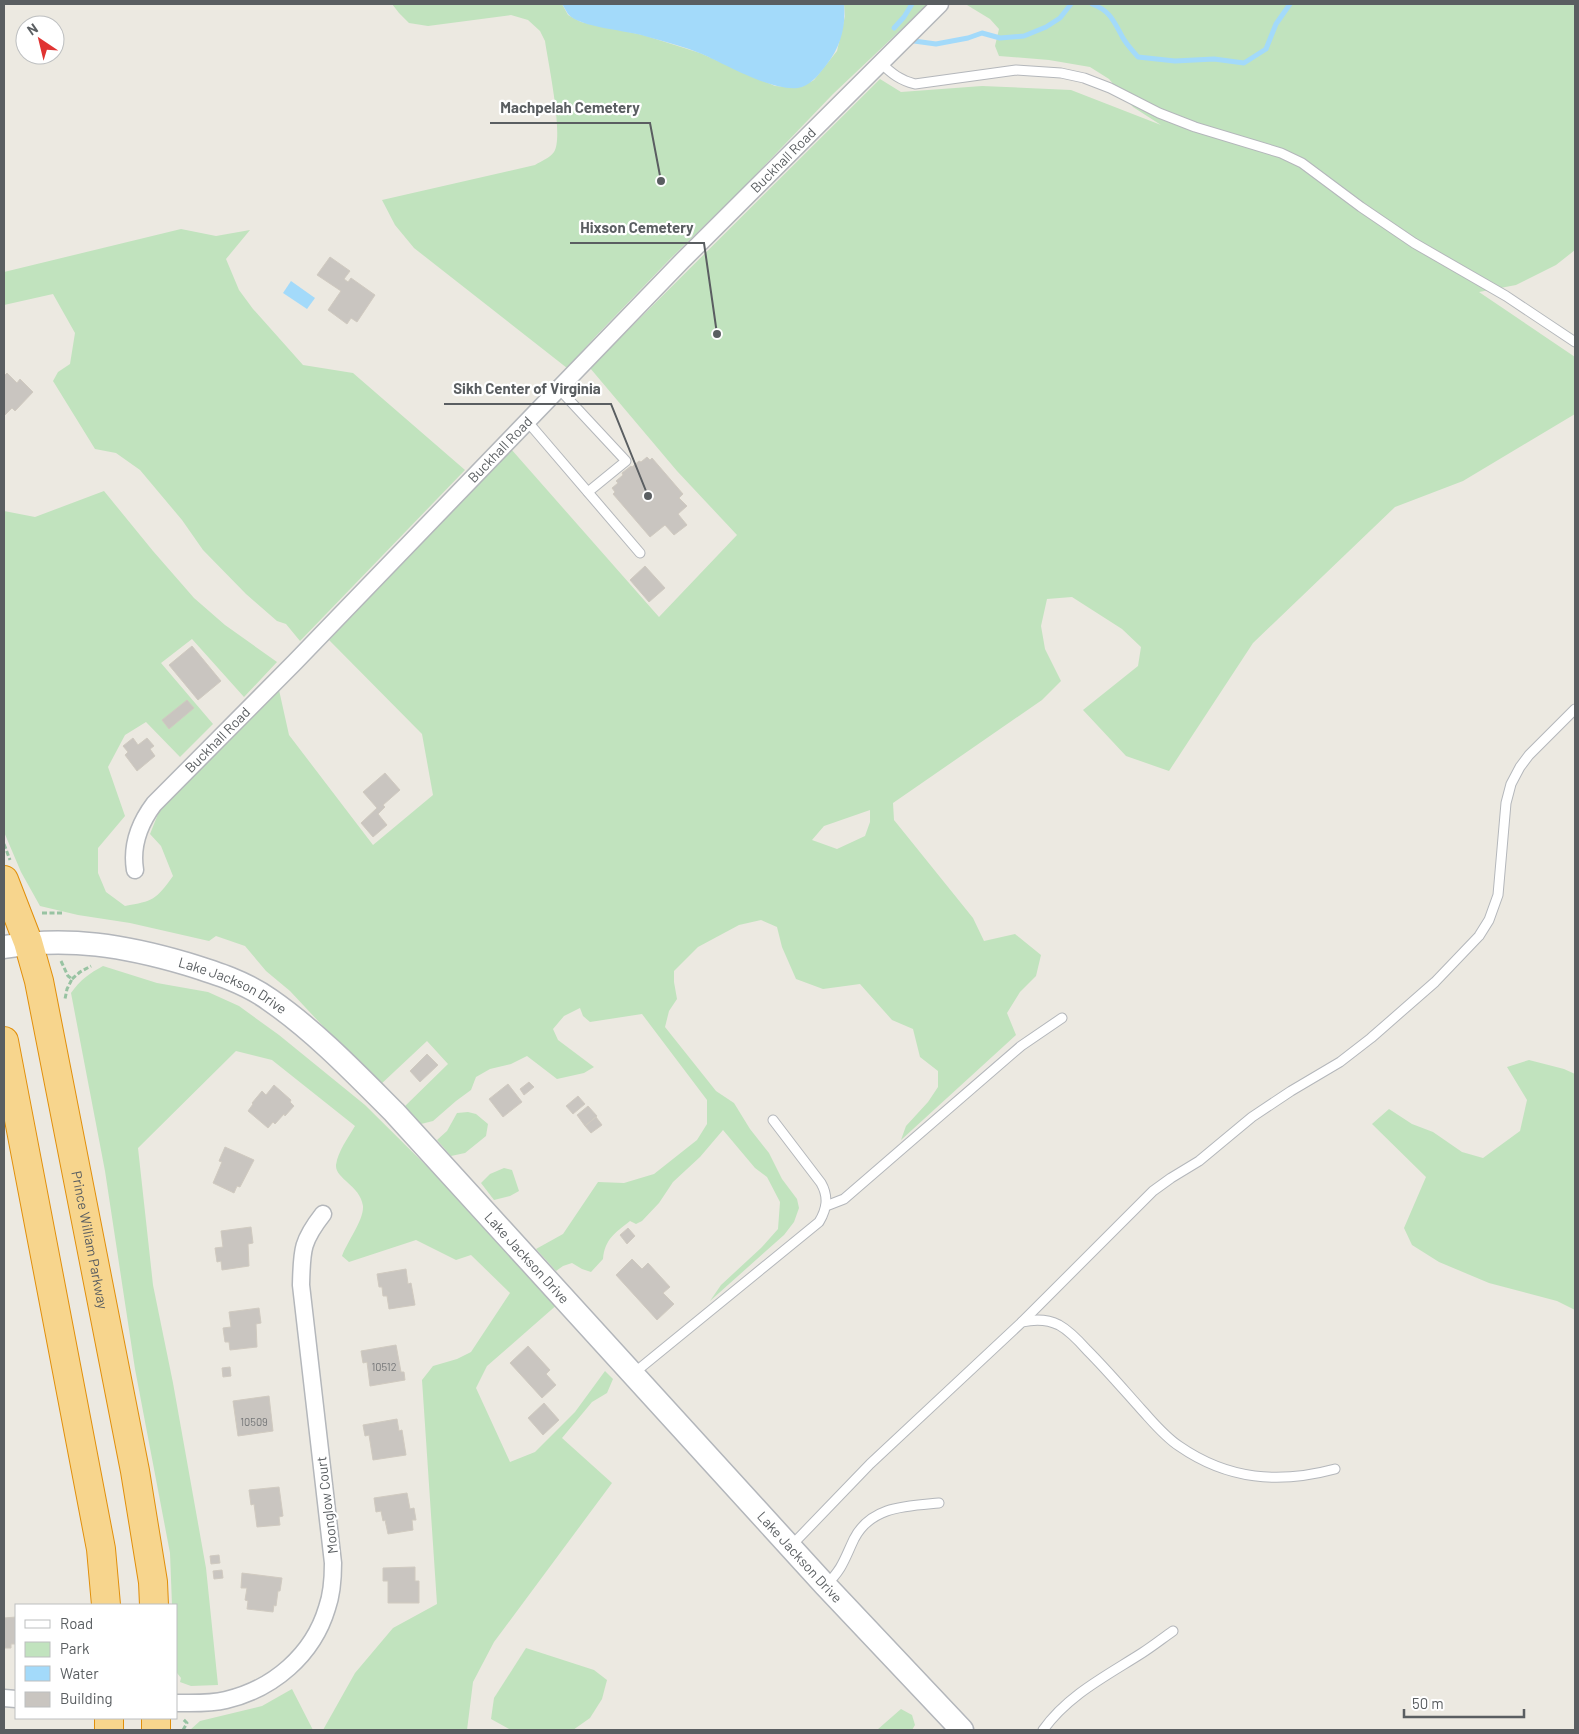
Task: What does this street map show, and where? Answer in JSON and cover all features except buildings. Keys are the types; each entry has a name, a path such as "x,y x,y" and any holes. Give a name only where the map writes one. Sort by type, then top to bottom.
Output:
{"highway":[{"name":"Prince William Parkway","path":"4,880 16,944 39,981 136,1471 153,1582 154,1604"},
{"path":"4,1041 101,1549 106,1604"}],"street":[{"name":"Buckhall Road","path":"135,870 133,858 138,831 154,804 298,659 682,262 940,4"},
{"name":"Lake Jackson Drive","path":"16,944 80,942 118,946 148,952 243,984 269,999 297,1020 340,1058 394,1112 825,1585 962,1730"},
{"name":"Moonglow Court","path":"178,1703 202,1703 225,1700 248,1693 274,1680 307,1649 319,1629 328,1608 334,1563 301,1284 305,1242 310,1230 323,1214"}],"lane":[{"path":"881,63 894,76 905,82 915,84 1016,70 1061,73 1084,78 1110,88 1160,114 1195,128 1281,153 1302,164 1414,243 1506,296 1575,342"},
{"path":"558,389 626,461 588,492"},
{"path":"527,421 640,553"},
{"path":"790,1546 870,1464 1022,1322 1154,1192 1171,1178 1199,1161 1252,1117 1340,1062 1372,1038 1435,982 1479,936 1489,920 1498,895 1506,803 1511,784 1529,755 1575,709"},
{"path":"826,1206 844,1199 1021,1046 1062,1018"},
{"path":"634,1374 819,1222 825,1213 825,1191 821,1183 773,1120"},
{"path":"1022,1322 1033,1320 1047,1321 1060,1326 1096,1359 1159,1429 1178,1446 1204,1461 1233,1472 1258,1477 1286,1478 1335,1469"},
{"path":"825,1585 837,1574 846,1559 854,1538 874,1516 891,1508 939,1503"},
{"path":"1043,1730 1068,1702 1088,1686 1142,1653 1173,1631"}],"path":[{"path":"42,913 62,913"},
{"path":"72,979 91,966"},
{"path":"183,1720 187,1723 183,1730"}],"green space":[{"path":"392,4 562,4 568,15 581,22 643,35 700,53 775,86 801,87 814,80 837,51 845,16 844,4 928,4 833,94 738,193 670,259 567,368 414,248 395,225 382,200 535,165 548,158 554,152 557,144 557,131 552,81 545,41 540,31 528,20 511,15 428,26 409,23"},
{"path":"1575,4 1575,250 1556,265 1516,285 1479,292 1575,357 1575,414 1463,481 1395,507 1253,643 1169,771 1126,756 1083,710 1138,666 1141,647 1122,629 1072,597 1047,599 1041,626 1045,649 1061,681 1042,700 893,803 894,820 973,918 984,941 1015,934 1041,955 1036,976 1020,992 1007,1013 1016,1035 901,1140 906,1126 928,1102 938,1087 938,1071 920,1057 913,1029 892,1020 860,984 823,989 796,979 782,947 777,927 761,920 739,925 698,947 674,971 677,999 669,1011 665,1027 716,1091 734,1103 750,1129 769,1153 782,1179 797,1199 799,1208 794,1222 784,1235 710,1301 721,1285 761,1248 778,1229 780,1202 767,1177 755,1168 723,1130 700,1157 673,1182 659,1203 642,1221 636,1224 630,1221 608,1241 603,1259 591,1272 572,1263 556,1271 536,1249 563,1234 598,1182 624,1183 654,1174 697,1140 707,1124 707,1100 642,1014 590,1022 583,1016 580,1008 564,1016 553,1029 558,1040 594,1067 584,1073 557,1079 527,1056 511,1064 490,1069 476,1077 471,1090 433,1121 417,1125 402,1109 448,1064 427,1041 379,1086 290,991 266,971 245,946 216,936 209,941 130,923 78,915 40,906 21,872 4,832 4,511 35,517 104,491 194,598 225,625 277,662 244,697 192,639 161,663 213,724 180,757 146,722 125,735 108,767 125,816 98,848 98,873 106,892 125,906 148,901 158,895 173,876 161,846 150,834 160,809 279,690 289,735 373,845 433,795 422,734 329,640 511,449 659,617 737,535 677,471 590,368 880,79 901,92 982,86 1071,90 1161,125 1133,107 1109,79 1090,67 1049,60 999,56 995,46 999,29 990,19 967,5","holes":["870,810 870,822 865,836 837,849 812,840 824,826"]},
{"path":"181,229 216,236 250,230 226,259 239,290 253,309 303,365 353,373 465,470 300,641 286,624 277,621 246,594 203,550 182,520 140,470 116,453 95,449 53,381 58,372 70,364 75,333 53,294 4,305 4,272"},
{"path":"103,966 157,983 208,992 239,1006 279,1035 365,1105 480,1219 559,1303 487,1366 476,1388 510,1462 535,1452 575,1412 605,1371 613,1379 607,1393 592,1402 562,1438 612,1483 494,1642 473,1682 467,1730 323,1730 355,1673 393,1628 437,1604 422,1380 433,1366 457,1359 471,1352 510,1293 471,1255 456,1260 416,1240 349,1262 342,1256 363,1212 361,1199 353,1187 339,1174 336,1165 341,1150 355,1126 272,1060 236,1051 138,1148 153,1285 173,1383 206,1568 218,1685 191,1686 180,1682 181,1678 178,1674 178,1604 172,1604 170,1553 135,1369 105,1171 71,993 78,984"},
{"path":"1529,1060 1564,1069 1575,1074 1575,1310 1557,1301 1489,1283 1439,1262 1412,1245 1404,1228 1426,1177 1372,1124 1389,1109 1412,1124 1433,1132 1462,1152 1483,1158 1520,1131 1527,1100 1507,1067"},
{"path":"468,1112 476,1114 488,1124 486,1136 465,1153 451,1156 437,1140 447,1131 457,1113"},
{"path":"504,1168 512,1170 519,1191 510,1196 494,1200 481,1183 490,1174"},
{"path":"526,1648 594,1670 607,1680 602,1699 590,1718 573,1730 511,1730 491,1719 494,1698"},
{"path":"292,1689 313,1730 190,1730 200,1721 262,1706"},
{"path":"901,1709 912,1715 915,1725 912,1730 877,1730"}],"water":[{"path":"562,4 844,4 844,20 842,36 827,64 810,83 802,87 792,88 766,83 682,47 639,35 583,23 568,14"},
{"path":"291,281 315,298 307,309 283,293"}],"waterway":[{"path":"894,28 912,4"},
{"path":"914,41 936,44 968,38 982,33 1000,38 1024,36 1046,27 1060,18 1071,4"},
{"path":"1092,4 1108,14 1125,41 1138,57 1175,61 1214,59 1244,63 1266,49 1276,24 1290,4"}],"place":[{"name":"Machpelah Cemetery","path":"661,181"},
{"name":"Hixson Cemetery","path":"717,334"},
{"name":"Sikh Center of Virginia","path":"648,496"}]}
